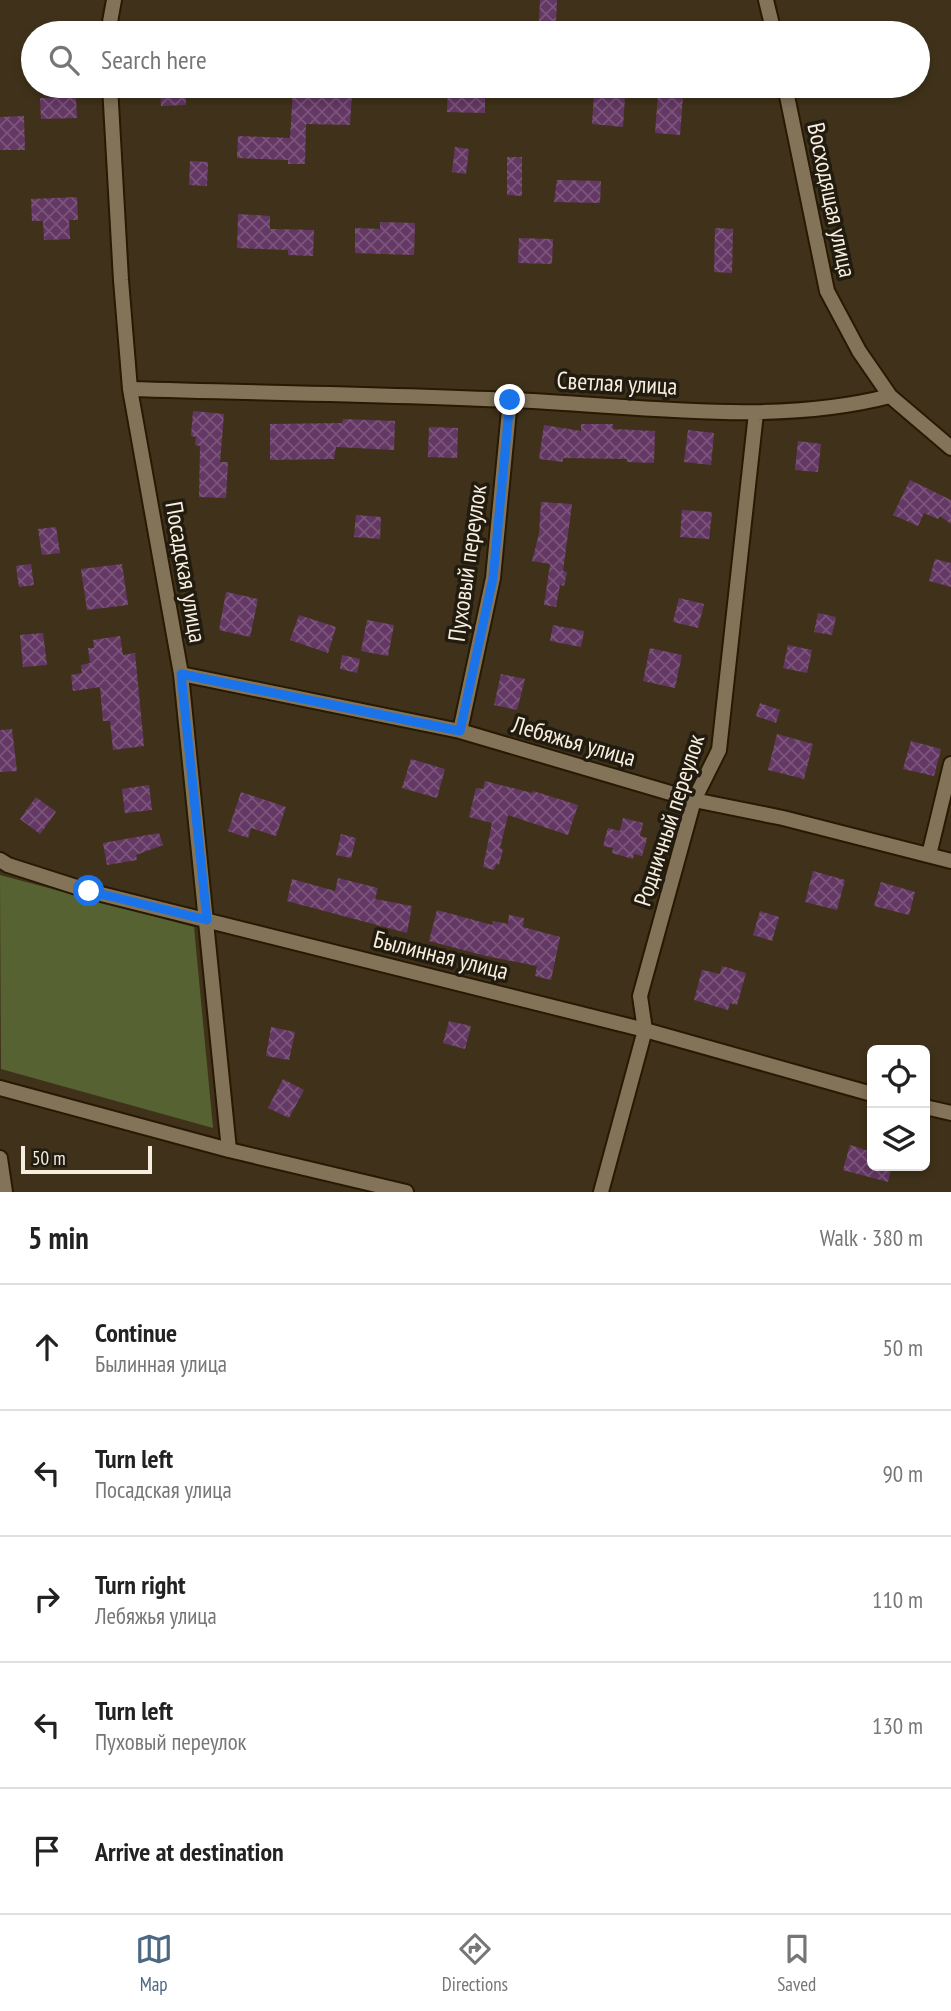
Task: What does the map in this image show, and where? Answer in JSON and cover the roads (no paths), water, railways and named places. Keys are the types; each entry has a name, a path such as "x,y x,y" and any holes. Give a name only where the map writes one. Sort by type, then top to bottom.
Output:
{"street":[{"path":"110,21 114,0"},
{"path":"766,0 771,21"},
{"name":"Посадская улица","path":"111,98 130,389 181,674 229,1150"},
{"name":"Восходящая улица","path":"788,98 828,291 859,351 890,397 951,448"},
{"name":"Светлая улица","path":"130,389 510,400 756,413 852,406 890,397"},
{"name":"Пуховый переулок","path":"460,731 493,578 510,400"},
{"name":"Родничный переулок","path":"601,1192 645,1030 640,996 694,800 719,750 756,413"},
{"name":"Лебяжья улица","path":"181,674 460,731 694,800 783,818 951,861"},
{"path":"929,855 951,764"},
{"name":"Былинная улица","path":"0,860 89,891 645,1030 867,1093"},
{"path":"0,1088 229,1150 405,1192"},
{"path":"929,1108 951,1113"},
{"path":"0,1158 5,1192"}]}
